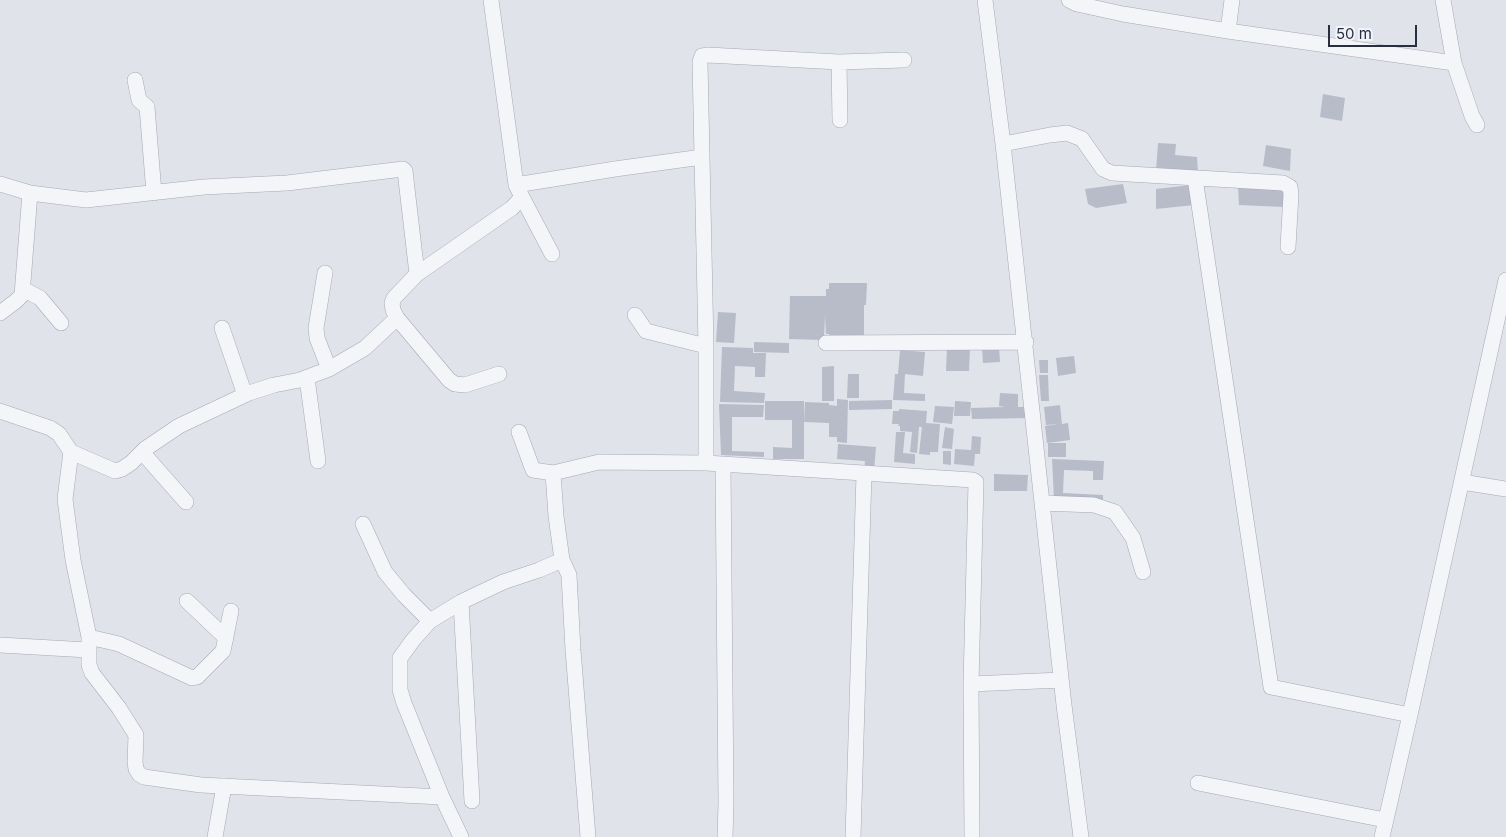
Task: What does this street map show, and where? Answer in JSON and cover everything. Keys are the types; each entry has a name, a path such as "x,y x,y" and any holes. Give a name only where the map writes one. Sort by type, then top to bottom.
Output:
{"street":[{"path":"491,0 519,191 552,254"},
{"path":"985,0 1026,342 1061,680 1081,837"},
{"path":"1069,0 1077,4 1123,14 1454,63"},
{"path":"1228,31 1232,0"},
{"path":"1443,0 1454,63 1472,116 1477,125"},
{"path":"706,464 706,346 700,62 702,56 839,62 904,60"},
{"path":"839,62 840,120"},
{"path":"135,80 139,100 147,107 154,193"},
{"path":"1003,144 1067,133 1082,139 1103,169 1112,173 1282,183 1290,187 1291,194 1288,248"},
{"path":"519,191 615,169 702,157"},
{"path":"0,184 30,193 86,200 204,187 287,183 403,169 406,171 417,274"},
{"path":"1195,178 1271,687 1410,715"},
{"path":"498,374 465,385 455,384 449,380 397,318 393,310 394,298 417,274 512,208 519,191"},
{"path":"0,313 22,295 30,193"},
{"path":"325,273 316,328 329,369"},
{"path":"1382,837 1503,308 1506,280"},
{"path":"22,289 40,298 61,323"},
{"path":"636,315 646,331 706,346"},
{"path":"0,412 50,428 59,434 71,452 115,471 127,466 142,452 178,426 244,395 274,385 306,378 329,369 366,348 397,318"},
{"path":"222,328 244,395"},
{"path":"826,343 1026,342"},
{"path":"306,378 318,461"},
{"path":"519,432 533,470 553,473 599,462 706,464 973,480 976,482 971,684 972,837"},
{"path":"71,452 65,499 73,560 88,643 89,665 92,673 119,708 136,735 135,762 139,774 144,777 201,785 442,797"},
{"path":"142,452 186,502"},
{"path":"724,466 725,837"},
{"path":"553,473 562,560 569,575 573,650 588,811 588,837"},
{"path":"854,837 864,474"},
{"path":"1462,482 1506,489"},
{"path":"1042,503 1094,505 1114,512 1133,538 1143,572"},
{"path":"363,524 385,572 404,596 430,621"},
{"path":"461,837 442,797 400,690 400,658 430,621 461,602 503,582 562,560"},
{"path":"186,601 226,638"},
{"path":"461,602 472,801"},
{"path":"0,644 119,644 192,678 197,677 223,651 231,611"},
{"path":"971,684 1061,680"},
{"path":"1198,784 1385,820"},
{"path":"215,837 224,786"}],"building":[{"path":"1323,94 1345,98 1342,121 1320,117"},
{"path":"1158,143 1176,144 1175,155 1197,157 1198,173 1156,171"},
{"path":"1266,145 1291,149 1290,171 1263,166"},
{"path":"1123,184 1127,203 1096,208 1088,204 1085,189"},
{"path":"1191,185 1194,205 1156,209 1156,189"},
{"path":"1238,186 1284,189 1283,207 1239,205"},
{"path":"829,283 867,283 866,305 864,305 864,337 829,337 829,334 826,334 825,315 824,340 789,339 790,296 826,296 826,289 829,289"},
{"path":"718,312 736,313 734,343 716,342"},
{"path":"754,342 789,343 789,353 754,352"},
{"path":"947,346 970,347 969,371 946,371"},
{"path":"999,346 1000,362 983,363 982,347"},
{"path":"722,347 753,348 753,353 766,353 765,377 755,377 755,367 735,366 734,391 765,393 764,403 720,402"},
{"path":"900,350 925,352 923,376 905,374 904,393 925,394 925,401 893,400 895,374 898,374"},
{"path":"1074,356 1076,373 1058,376 1056,358"},
{"path":"1039,360 1048,360 1048,373 1040,373"},
{"path":"834,366 834,401 822,401 822,367"},
{"path":"848,374 859,374 859,398 847,398"},
{"path":"1039,375 1048,375 1049,401 1041,401"},
{"path":"1000,393 1018,394 1018,407 1031,407 1031,418 972,419 971,408 1005,407 999,406"},
{"path":"837,399 848,400 847,443 837,442 837,437 829,437 829,423 804,422 805,402 829,403 829,405 837,406"},
{"path":"892,400 892,409 849,410 849,401"},
{"path":"765,401 804,401 804,459 773,459 773,447 792,448 792,420 765,420"},
{"path":"955,401 971,402 970,416 954,416"},
{"path":"719,404 764,405 763,417 732,417 732,451 764,452 764,457 721,455"},
{"path":"1060,405 1062,424 1068,423 1070,440 1047,443 1045,426 1058,424 1046,425 1044,407"},
{"path":"935,406 954,407 952,424 933,422"},
{"path":"899,409 927,411 926,423 940,424 938,452 930,452 930,455 919,454 922,427 919,427 917,453 910,452 912,432 900,431 899,424 892,424 893,411 899,411"},
{"path":"945,427 954,429 952,449 942,448"},
{"path":"896,432 905,432 903,453 915,454 915,464 894,462"},
{"path":"972,436 981,437 980,454 975,454 974,466 954,464 955,449 971,450"},
{"path":"1048,443 1066,443 1066,457 1048,457"},
{"path":"838,444 876,447 874,471 864,471 865,461 837,459"},
{"path":"943,451 951,451 951,465 943,464"},
{"path":"1052,459 1104,461 1103,480 1093,480 1093,471 1064,470 1063,493 1103,495 1103,504 1054,499"},
{"path":"994,474 1028,475 1027,491 994,491"}]}
